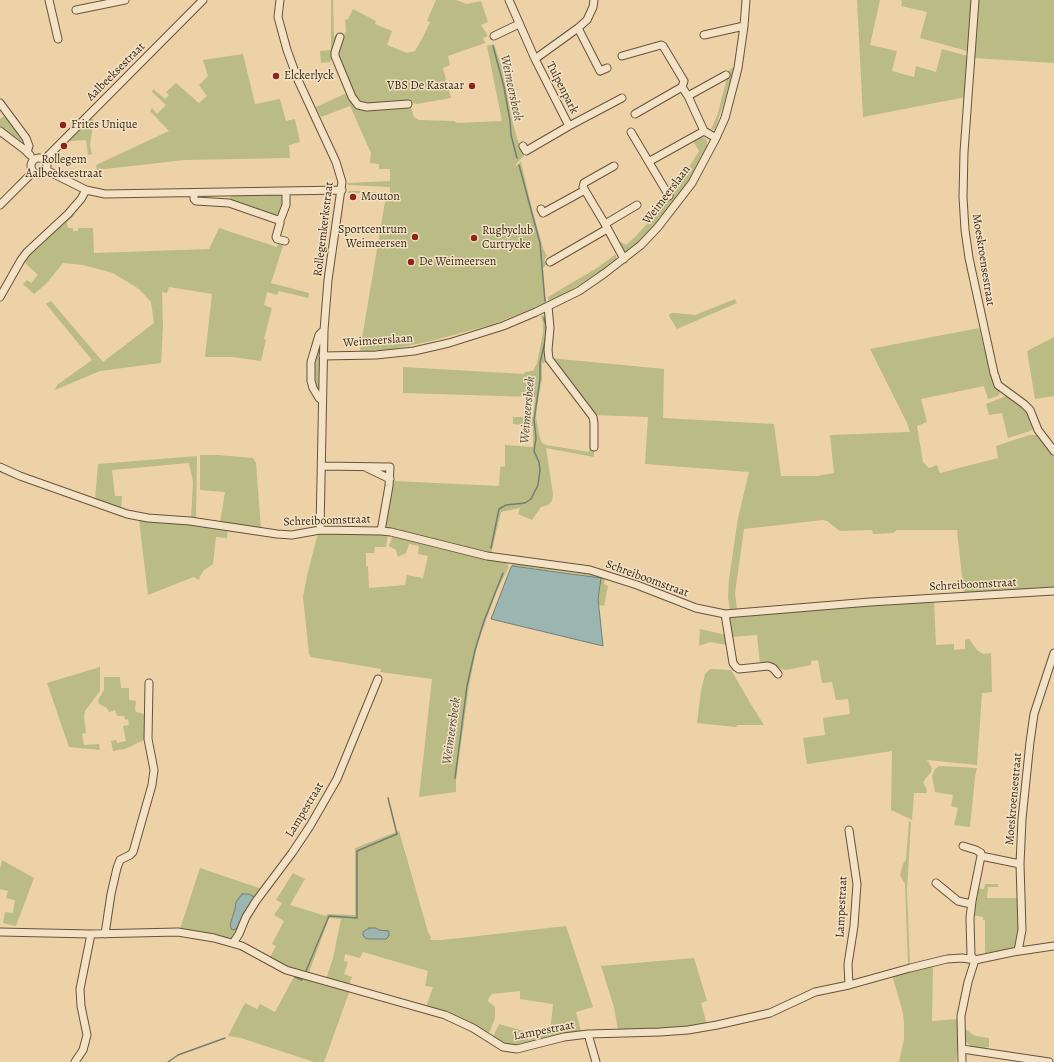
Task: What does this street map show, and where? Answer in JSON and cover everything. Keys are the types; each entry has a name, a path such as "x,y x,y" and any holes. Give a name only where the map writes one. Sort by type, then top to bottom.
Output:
{"street":[{"path":"49,0 58,39"},
{"path":"76,10 125,0"},
{"name":"Aalbeeksestraat","path":"44,160 203,0"},
{"name":"Rollegemkerkstraat","path":"280,0 278,17 287,50 298,80 341,176 342,190 328,280 324,330 320,530"},
{"name":"Tulpenpark","path":"509,0 535,59 569,126"},
{"name":"Tulpenpark","path":"535,59 578,28 586,20 593,7 594,0"},
{"name":"Weimeerslaan","path":"323,356 376,355 414,351 476,335 503,326 579,291 624,259 645,240 676,205 692,182 716,138 725,118 738,68 746,0"},
{"name":"Moeskroensestraat","path":"975,0 964,152 963,198 969,258 991,362 998,385 1030,410 1038,430 1054,451"},
{"path":"494,36 519,24"},
{"path":"704,35 744,26"},
{"path":"578,28 600,71 607,68"},
{"path":"340,37 335,56 352,97 358,105 368,107 408,104"},
{"path":"622,56 661,45 684,81 682,87 635,114"},
{"path":"688,96 726,75"},
{"path":"682,87 688,96 704,130 716,138"},
{"name":"Tulpenpark","path":"523,146 526,151 622,98"},
{"path":"1,107 11,116 26,138 29,146 28,152"},
{"path":"650,161 704,130"},
{"path":"0,131 28,152 34,160"},
{"path":"631,132 650,161 669,196"},
{"path":"38,158 44,160 47,164 46,170 42,174 36,174 33,172 31,166 34,160 38,158"},
{"path":"614,166 584,183 583,187 624,259"},
{"path":"46,170 86,190 108,194 342,190"},
{"path":"0,205 33,172"},
{"path":"0,297 27,252 73,209 86,190"},
{"path":"541,209 543,213 585,190"},
{"path":"285,242 277,239 276,237 280,219 286,204 286,191"},
{"path":"220,192 220,202"},
{"path":"194,193 194,199 196,201 220,202 280,219"},
{"path":"550,262 606,227 637,205"},
{"path":"548,306 550,328 548,350 549,359 593,417 594,447"},
{"name":"Rollegemkerkstraat","path":"322,400 313,388 311,362 319,335 324,330"},
{"path":"322,466 390,467 390,479 381,531"},
{"path":"363,466 390,479"},
{"name":"Schreiboomstraat","path":"0,467 20,476 132,515 190,521 277,534 292,534 320,530 381,531 402,534 487,556 590,570 636,585 696,608 725,614 870,602 1054,591"},
{"path":"725,614 733,663 736,667 768,666 774,668 778,674"},
{"name":"Moeskroensestraat","path":"1018,951 1022,930 1020,864 1023,801 1034,714 1054,653"},
{"name":"Lampestraat","path":"233,943 256,901 296,847 337,779 378,679"},
{"path":"104,934 117,868 120,860 133,852 152,786 154,770 148,739 149,683"},
{"name":"Lampestraat","path":"849,830 856,884 854,926 848,964 849,985"},
{"path":"962,1062 961,1016 968,982 975,960 971,956 971,904 981,856 981,853 976,850 963,846"},
{"path":"981,856 1020,864"},
{"path":"936,883 958,901 971,904"},
{"name":"Lampestraat","path":"0,932 104,934 178,932 214,938 242,946 286,970 445,1015 473,1028 503,1047 517,1049 564,1037 588,1034 660,1032 688,1030 717,1025 766,1014 815,992 849,985 947,959 968,958 975,960 1018,951 1054,946"},
{"path":"75,1062 83,1050 87,1035 81,1006 80,989 91,934"},
{"path":"588,1034 596,1062"},
{"path":"962,1049 1049,1062"}],"green space":[{"path":"331,0 333,0 334,36 338,37 330,62 321,63 320,51 331,50"},
{"path":"436,0 456,0 467,4 481,1 488,22 481,25 488,36 483,38 485,43 448,56 450,65 443,68 451,98 417,104 413,103 411,108 414,117 419,120 454,121 457,123 502,121 487,46 494,44 501,64 513,124 520,147 525,153 516,166 521,162 532,209 543,248 547,256 544,260 547,264 542,269 546,303 491,325 431,341 392,349 366,352 360,350 386,196 365,193 348,193 348,191 390,194 390,187 348,185 347,183 390,181 390,169 379,169 379,164 370,163 371,153 350,106 321,117 316,107 347,93 334,62 337,50 346,31 345,20 348,19 353,9 376,21 375,24 392,31 387,45 407,53 415,51 423,37 430,22 427,21"},
{"path":"857,0 880,0 870,45 897,51 892,71 914,77 916,66 936,72 942,49 968,56 966,97 863,117"},
{"path":"900,0 973,0 969,48 967,51 920,38 927,12 901,6 902,1"},
{"path":"978,0 1054,0 1054,63 974,58"},
{"path":"243,54 255,104 280,99 286,121 295,119 300,142 289,145 290,158 184,160 97,170 96,165 169,131 150,111 152,108 157,114 166,105 152,92 153,89 165,99 169,95 166,92 176,83 199,103 207,96 199,85 208,76 203,60"},
{"path":"734,67 715,129 711,130 718,113 729,70"},
{"path":"7,116 27,140 25,144 0,126 0,119"},
{"path":"89,119 94,120 90,145 92,154 88,155 86,140 71,141 69,139"},
{"path":"701,137 706,139 707,148 684,188 663,217 631,249 624,251 618,244 621,242 626,245 667,202 666,200 677,187 699,151 693,141"},
{"path":"280,193 282,194 283,202 277,215 230,199 230,197 236,194 263,196"},
{"path":"72,213 75,215 67,222 68,228 73,228 73,231 78,231 78,228 93,228 94,253 209,249 219,228 277,247 279,242 284,243 271,283 309,293 308,298 279,291 277,295 267,292 264,305 272,308 264,339 266,340 261,361 232,357 205,357 212,294 169,287 167,293 162,292 163,326 161,363 100,371 55,390 57,385 92,360 46,304 51,301 103,362 154,323 151,302 139,289 113,273 83,265 63,263 46,284 34,294 23,284 27,280 31,283 38,275 25,263 31,252"},
{"path":"616,254 616,259 602,270 566,293 549,301 548,297 597,268"},
{"path":"735,299 737,303 677,329 669,316 671,313 695,315"},
{"path":"541,316 547,316 547,360 542,364 542,378 536,417 542,443 546,445 589,452 591,421 594,457 546,448 553,494 552,501 548,505 541,507 532,520 518,514 520,508 501,512 491,554 385,529 384,527 391,483 394,481 499,486 500,469 501,466 505,467 505,445 533,447 533,426 513,424 513,417 533,417 535,397 403,393 403,367 524,374 525,372 533,371 537,363 543,333"},
{"path":"979,328 990,373 1000,393 998,396 988,399 984,386 921,399 927,422 917,426 923,462 929,468 937,465 940,473 998,458 996,446 1029,435 1039,435 1054,456 1054,589 964,594 957,530 897,530 893,533 873,534 872,530 840,531 827,521 823,520 744,529 735,593 737,610 730,610 728,597 729,579 738,518 749,472 645,464 648,417 594,415 550,358 664,369 663,418 774,424 781,476 817,476 834,473 830,435 910,432 907,423 870,349"},
{"path":"1054,337 1054,396 1035,399 1027,351"},
{"path":"320,344 320,388 318,391 315,388 313,361"},
{"path":"1006,396 1018,403 1028,412 1035,427 1030,431 1008,438 1002,413 989,415 986,404"},
{"path":"200,455 253,458 256,463 261,529 220,523 225,492 200,490"},
{"path":"197,456 196,519 191,519 193,482 189,463 112,470 115,496 122,496 121,511 95,500 98,464"},
{"path":"139,520 228,528 227,538 216,537 213,564 204,570 199,580 194,577 148,595"},
{"path":"318,533 388,534 386,547 375,547 374,553 366,553 369,588 405,585 407,575 423,578 428,556 418,554 419,546 409,544 406,553 398,557 396,550 389,546 393,535 437,548 506,562 508,564 508,568 496,593 476,651 469,686 456,780 456,792 419,797 432,679 380,672 381,669 311,657 309,654 303,597"},
{"path":"513,563 590,573 605,578 604,584 608,586 604,606 599,605 598,599 601,578 568,572 512,566"},
{"path":"934,600 936,645 954,644 954,650 965,649 965,640 969,639 977,650 983,654 991,653 992,692 982,693 977,765 927,760 932,768 931,772 923,782 927,793 914,793 912,820 891,810 892,751 807,764 803,738 825,735 823,718 850,714 848,699 836,700 832,682 822,683 818,660 811,661 811,665 786,670 774,665 760,664 757,635 732,637 728,617 730,615"},
{"path":"700,629 726,635 727,645 710,642 699,646"},
{"path":"100,667 100,691 85,711 84,716 86,733 82,734 84,745 99,744 100,750 69,747 47,683"},
{"path":"710,669 731,670 764,725 737,725 736,727 697,723 701,691 705,674"},
{"path":"104,677 120,677 121,688 129,688 129,700 136,701 136,712 148,715 146,739 125,749 113,751 111,741 116,740 117,743 126,741 123,726 129,725 128,719 125,720 124,716 117,716 115,710 109,712 107,708 99,704 98,700 104,690"},
{"path":"939,766 977,768 970,827 954,825 958,808 951,806 953,795 935,792 932,776 935,769"},
{"path":"909,821 911,822 907,890 910,965 908,966 905,884 900,875 906,859"},
{"path":"399,831 431,938 430,940 442,940 566,926 593,1007 576,1012 581,1031 516,1046 507,1046 493,1037 499,1024 527,1032 529,1036 528,1040 550,1033 553,1004 520,999 520,991 492,994 488,1001 495,1007 495,1018 490,1031 487,1034 426,1007 433,987 425,986 428,971 363,952 360,958 345,954 344,961 348,962 344,974 352,977 349,985 326,979 333,958 341,919 329,918 308,975 289,969 269,959 276,946 272,944 284,921 274,915 282,903 276,900 293,873 305,879 290,905 326,916 327,914 355,915 355,848","holes":["369,928 376,928 384,931 384,939 374,939 363,932"]},
{"path":"2,860 34,878 16,926 3,923 5,912 13,913 15,900 6,898 8,891 0,889 0,869"},
{"path":"200,868 262,889 232,940 180,929","holes":["249,894 253,898 236,929 232,918 236,902"]},
{"path":"985,884 998,884 998,887 988,887 987,898 1019,898 1018,936 1016,945 1011,949 985,954 985,920 983,920 983,917 971,915 976,888 984,889"},
{"path":"694,958 707,1001 701,1003 707,1025 679,1029 618,1030 614,1007 601,966"},
{"path":"933,964 932,1021 958,1019 958,1045 956,1062 899,1062 904,1039 904,1023 903,1013 892,975"},
{"path":"295,975 350,990 324,1062 314,1062 241,1038 228,1036 245,1003 257,1009 260,1004 275,1012"},
{"path":"964,1028 975,1036 989,1038 989,1047 984,1048 971,1046 966,1042 963,1035"}],"water":[{"path":"512,566 601,578 598,599 603,646 491,619"},
{"path":"242,894 249,894 254,897 236,929 232,930 230,925 236,902"},
{"path":"369,928 389,931 389,936 386,939 365,938 363,932"}],"waterway":[{"name":"Weimeersbeek","path":"493,46 504,87 511,135 517,158"},
{"name":"Weimeersbeek","path":"519,165 540,243 545,301"},
{"name":"Weimeersbeek","path":"491,548 499,509 506,505 525,503 531,499 538,485 540,470 539,462 534,451 536,438 534,420 540,379 540,363 546,337 544,318"},
{"name":"Weimeersbeek","path":"455,778 467,686 475,650 484,621 503,573"},
{"name":"Weimeersbeek","path":"306,971 329,916 357,918 357,851 397,834 388,798"},
{"name":"Weimeersbeek","path":"295,977 302,980"},
{"name":"Weimeersbeek","path":"168,1062 178,1055 225,1038"}],"place":[{"name":"Elckerlyck","path":"276,76"},
{"name":"VBS De Kastaar","path":"472,86"},
{"name":"Frites Unique","path":"63,125"},
{"name":"Rollegem Aalbeeksestraat","path":"64,146"},
{"name":"Mouton","path":"353,197"},
{"name":"Sportcentrum Weimeersen","path":"415,237"},
{"name":"Rugbyclub Curtrycke","path":"474,238"},
{"name":"De Weimeersen","path":"411,262"}]}
